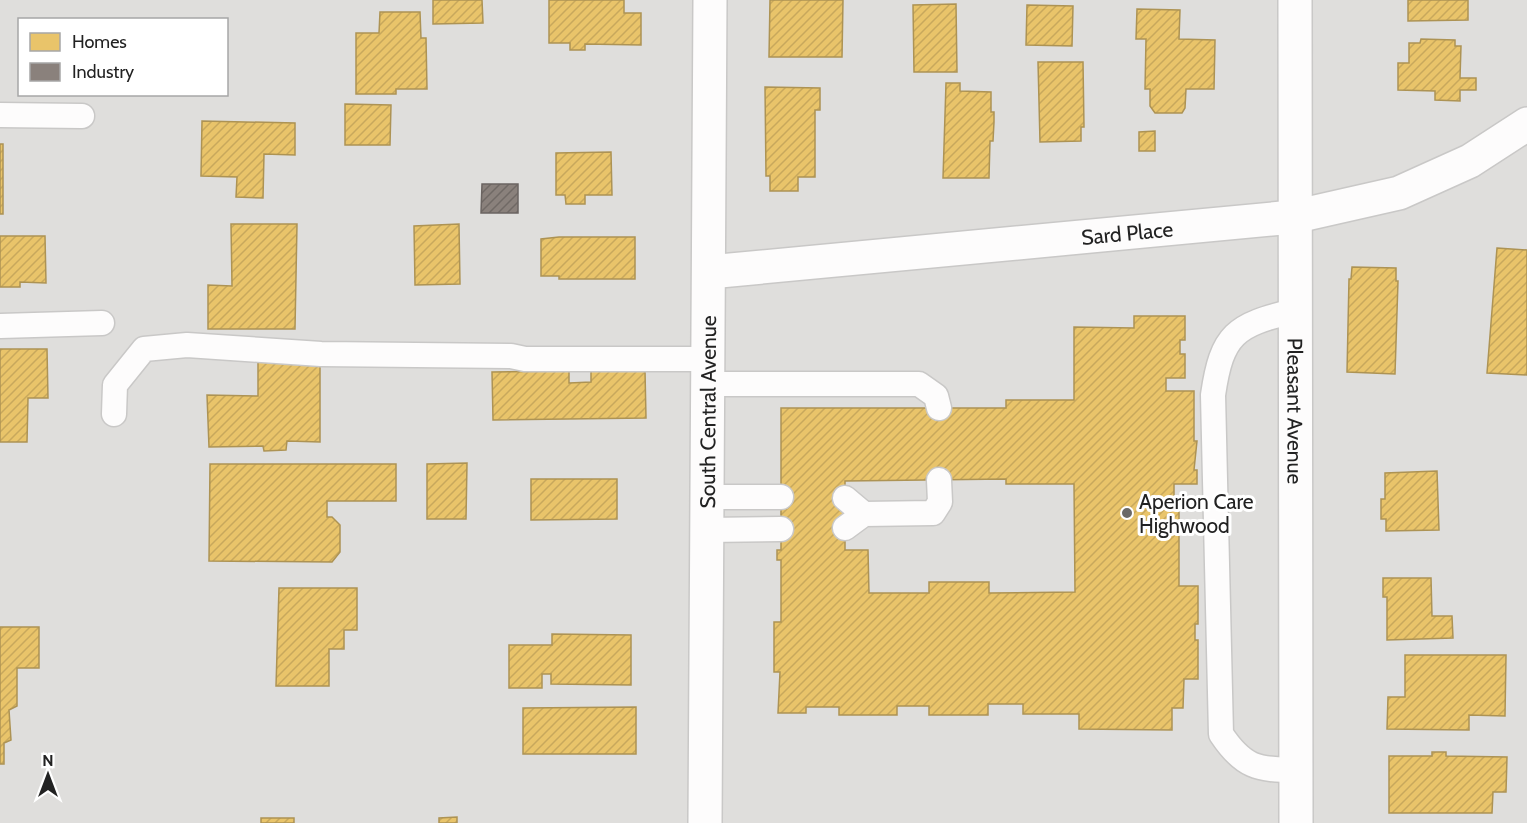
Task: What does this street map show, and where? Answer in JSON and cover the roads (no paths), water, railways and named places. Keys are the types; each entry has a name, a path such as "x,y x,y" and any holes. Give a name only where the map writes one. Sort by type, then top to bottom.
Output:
{"street":[{"name":"South Central Avenue","path":"705,823 710,0"},
{"name":"Pleasant Avenue","path":"1294,0 1296,823"},
{"name":"Sard Place","path":"709,272 1293,217 1399,193 1470,161 1527,124"}],"lane":[{"path":"0,115 82,116"},
{"path":"1294,311 1256,320 1234,336 1218,360 1213,395 1221,734 1235,755 1265,770 1296,770"},
{"path":"0,326 102,323"},
{"path":"114,414 115,385 144,349 187,345 321,354 511,356 525,359 919,384 936,396 939,408"},
{"path":"845,498 854,521 933,513 940,502 939,480"},
{"path":"708,497 781,497"},
{"path":"707,530 781,529"}],"place":[{"name":"Aperion Care Highwood","path":"1127,513"}]}
